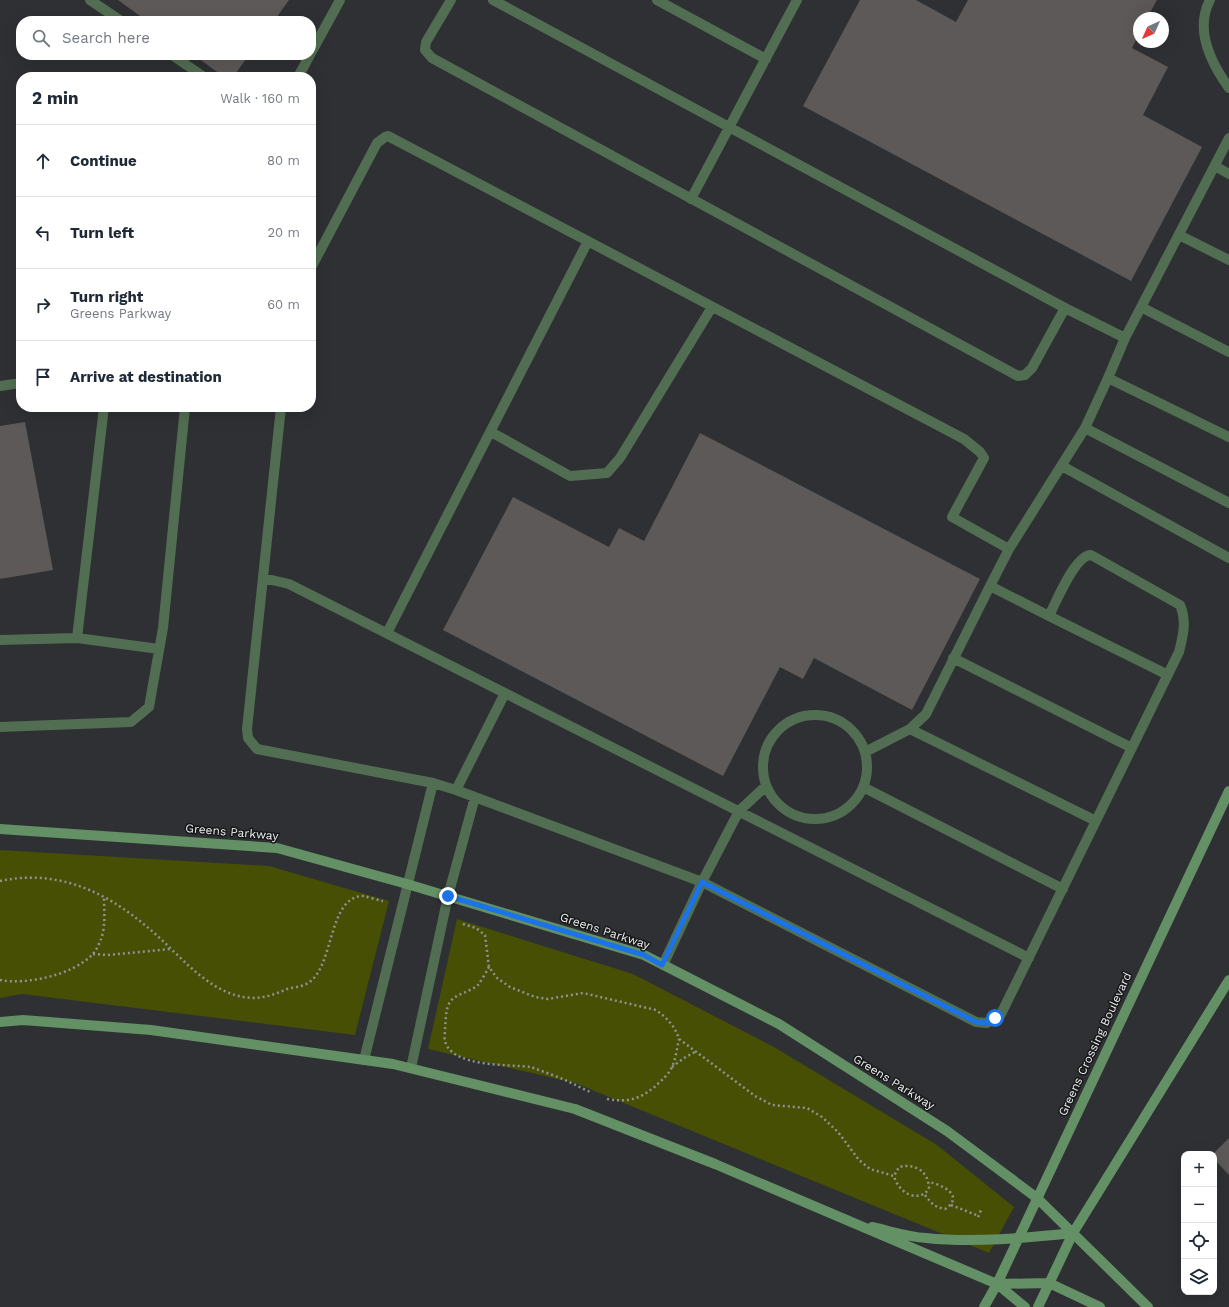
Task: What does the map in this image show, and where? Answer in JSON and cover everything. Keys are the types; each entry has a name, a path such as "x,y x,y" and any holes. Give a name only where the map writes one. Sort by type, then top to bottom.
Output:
{"street":[{"name":"Greens Crossing Boulevard","path":"984,1307 997,1284 1229,791"},
{"name":"Greens Parkway","path":"0,829 277,848 407,884 644,955 779,1024 947,1131 1037,1198 1148,1307"},
{"path":"1038,1307 1073,1234 1229,980"},
{"path":"0,1022 24,1020 151,1030 393,1064 575,1109 715,1164 997,1284 1025,1307"},
{"path":"850,1222 925,1238 1018,1238 1073,1234"},
{"path":"997,1284 1049,1283 1100,1307"}],"lane":[{"path":"90,0 114,16"},
{"path":"316,43 340,0"},
{"path":"451,0 426,42 425,50 432,58 691,200 1018,376 1025,375 1032,368 1065,308"},
{"path":"493,0 1065,308 1125,338"},
{"path":"657,0 766,59"},
{"path":"691,200 797,0"},
{"path":"1210,0 1204,11 1203,30 1217,71 1229,88"},
{"path":"179,60 197,72"},
{"path":"301,72 307,60"},
{"path":"316,259 377,143 388,136 964,439 980,452 984,458 952,517 1009,549"},
{"path":"865,752 910,730 926,714 1009,549 1085,428 1125,338 1229,138"},
{"path":"1215,166 1229,174"},
{"path":"1179,235 1229,260"},
{"path":"387,633 588,241"},
{"path":"491,432 570,476 590,476 607,472 620,458 712,307"},
{"path":"1141,307 1229,352"},
{"path":"1108,378 1229,437"},
{"path":"0,386 16,384"},
{"path":"77,638 103,412"},
{"path":"0,727 131,722 149,707 163,628 185,412"},
{"path":"280,412 247,729 248,738 251,743 257,748 433,783 456,790 702,882 976,1022 987,1023 1001,1014 1168,675 1179,652 1183,635 1184,614 1180,605 1091,555 1087,555 1077,563 1049,616"},
{"path":"1085,428 1229,503"},
{"path":"1062,466 1229,558"},
{"path":"263,578 290,584 1029,958"},
{"path":"990,586 1168,675"},
{"path":"0,640 77,638 159,649"},
{"path":"953,658 1132,748"},
{"path":"456,790 505,693"},
{"path":"820,715 838,719 852,730 863,744 865,752 868,762 867,779 861,794 850,807 836,816 820,820 803,818 787,812 775,801 766,786 762,769 765,751 773,735 786,723 803,716 820,715"},
{"path":"910,730 1096,821"},
{"path":"364,1060 433,783"},
{"path":"662,965 702,882 739,811 766,786"},
{"path":"863,787 1063,889"},
{"path":"411,1068 448,896 475,797"}],"path":[{"path":"0,881 37,878 89,889 104,896 136,917 210,984 230,993 252,998 266,997 308,983 324,964 331,935 346,904 353,899 362,896 385,901"},
{"path":"0,980 12,982 45,978 82,962 93,954 102,938 104,896"},
{"path":"463,924 476,928 485,935 489,967 497,978 510,987 535,997 548,999 583,993 656,1010 675,1028 679,1039 755,1096 772,1105 807,1108 822,1117 838,1132 859,1160 870,1169 894,1176"},
{"path":"93,954 108,955 171,949"},
{"path":"489,967 478,985 453,998 450,1003 446,1012 444,1041 448,1048 456,1056 466,1060 540,1069 593,1094"},
{"path":"672,1067 679,1039"},
{"path":"604,1099 619,1101 636,1099 650,1092 666,1076 672,1067 695,1052"},
{"path":"906,1165 919,1168 927,1176 929,1189 925,1195 916,1197 910,1195 899,1188 894,1176 899,1167 906,1165"},
{"path":"925,1195 931,1204 938,1208 945,1209 951,1205 953,1200 952,1194 938,1184 929,1182"},
{"path":"951,1205 979,1216"}],"green space":[{"path":"0,850 269,866 389,901 355,1035 22,994 0,998"},
{"path":"457,919 633,974 774,1047 937,1145 1014,1207 989,1253 575,1083 428,1049"}],"building":[{"path":"118,0 289,0 278,16 140,16"},
{"path":"860,0 916,0 956,22 968,0 1157,0 1150,12 1133,12 1132,48 1168,67 1143,115 1202,147 1131,281 803,106"},
{"path":"201,60 245,60 237,72 217,72"},
{"path":"25,422 53,570 0,579 0,426"},
{"path":"700,433 980,579 912,710 814,658 803,679 780,667 723,776 443,630 513,497 609,547 619,528 644,541"},
{"path":"1229,1138 1229,1175 1217,1162 1216,1151"}],"route":[{"path":"448,896 644,955 662,965 702,882 976,1022 987,1023 995,1018"}]}
